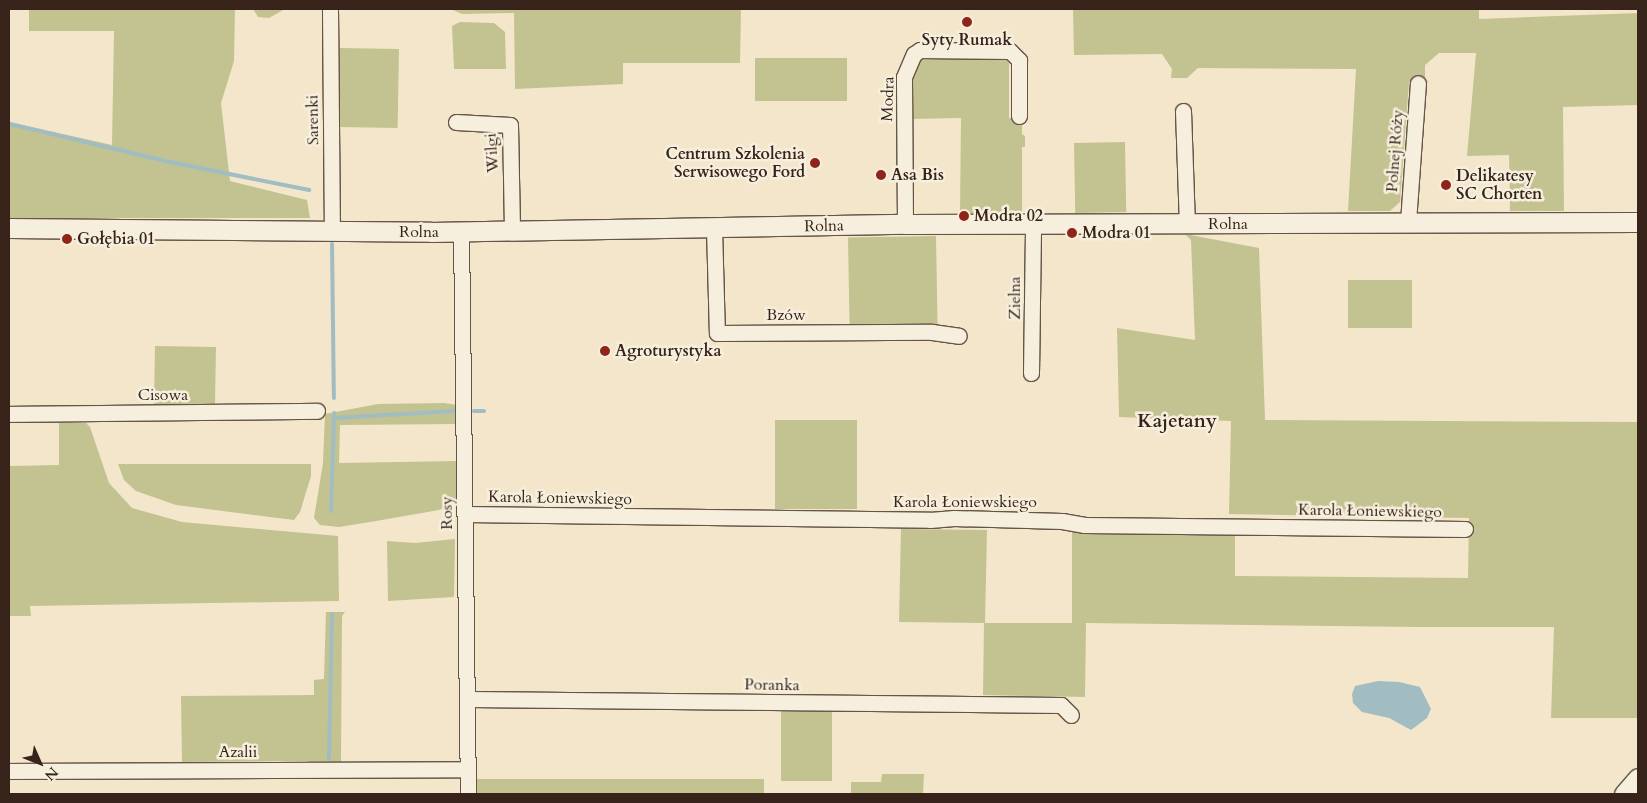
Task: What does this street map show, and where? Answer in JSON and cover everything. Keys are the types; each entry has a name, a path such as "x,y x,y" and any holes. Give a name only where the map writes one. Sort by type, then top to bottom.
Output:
{"street":[{"name":"Sarenki","path":"330,9 332,232"},
{"name":"Modra","path":"905,224 904,77 914,54 920,50 1010,51 1018,60 1019,116"},
{"name":"Polnej Róży","path":"1408,222 1418,83"},
{"path":"1183,111 1187,224"},
{"name":"Wilgi","path":"456,122 461,124 510,125 512,230"},
{"name":"Rolna","path":"9,228 461,232 905,224 1638,222"},
{"name":"Zielna","path":"1031,372 1033,224"},
{"name":"Bzów","path":"714,228 717,333 932,332 959,336"},
{"name":"Rosy","path":"461,232 468,794"},
{"name":"Cisowa","path":"9,414 317,411"},
{"name":"Karola Łoniewskiego","path":"465,514 930,520 954,518 1062,521 1085,525 1465,529"},
{"name":"Poranka","path":"468,699 1061,705 1071,714"},
{"name":"Azalii","path":"9,770 468,770"},
{"path":"1624,794 1638,778"}],"shaded area":[{"path":"29,9 235,9 234,61 221,103 230,181 307,200 310,218 9,218 9,122 112,145 114,31 29,31"},
{"path":"253,9 285,9 269,18 258,17"},
{"path":"451,9 741,9 740,63 623,63 623,84 515,89 514,13 462,14"},
{"path":"1073,9 1479,9 1479,19 1638,13 1638,105 1563,107 1564,211 1510,211 1509,155 1467,156 1476,53 1439,53 1425,65 1425,84 1409,82 1400,202 1390,211 1348,211 1356,69 1198,68 1187,78 1171,78 1172,69 1162,54 1074,55"},
{"path":"460,22 494,23 505,32 506,69 454,69 452,26"},
{"path":"340,48 399,49 398,128 339,127"},
{"path":"929,55 1004,57 1009,63 1009,118 1022,118 1022,134 1025,136 1025,147 1022,147 1022,214 960,214 961,118 909,119 909,77 915,64"},
{"path":"755,58 847,58 847,101 755,101"},
{"path":"1125,142 1126,212 1075,213 1074,143"},
{"path":"1185,234 1259,248 1265,420 1638,422 1638,718 1551,718 1554,627 1086,623 1085,697 983,695 984,623 899,622 901,529 987,530 985,623 1072,623 1072,531 1235,533 1235,576 1468,578 1469,518 1229,514 1231,421 1119,417 1117,328 1195,340 1191,240"},
{"path":"936,236 938,325 850,327 848,238"},
{"path":"1348,280 1412,280 1412,328 1348,328"},
{"path":"155,346 216,347 215,407 154,406"},
{"path":"444,403 457,405 457,424 340,425 339,463 457,461 456,502 439,510 376,521 339,527 320,525 314,518 323,463 325,414 378,404"},
{"path":"775,420 857,420 857,509 775,509"},
{"path":"59,423 86,423 90,427 109,483 132,508 182,522 338,536 339,601 30,606 31,616 9,616 9,466 59,465"},
{"path":"118,464 311,464 311,476 300,512 294,520 176,505 136,491 124,480"},
{"path":"455,539 454,597 388,601 387,541 415,543"},
{"path":"326,612 345,612 342,616 341,765 309,765 308,761 182,762 181,696 314,695 314,680 324,679"},
{"path":"781,709 832,709 832,781 781,781"},
{"path":"882,774 924,774 923,794 851,794 851,782 881,782"},
{"path":"477,779 764,779 764,794 477,794"}],"water":[{"path":"1378,681 1399,682 1420,687 1431,709 1427,718 1411,730 1389,718 1362,712 1353,703 1352,694 1355,686"}],"waterway":[{"path":"10,124 170,162 309,190"},
{"path":"332,244 334,398"},
{"path":"334,418 455,411"},
{"path":"474,411 484,411"},
{"path":"331,511 334,413"},
{"path":"329,759 332,614"}],"place":[{"name":"Syty Rumak","path":"967,22"},
{"name":"Centrum Szkolenia Serwisowego Ford","path":"815,163"},
{"name":"Asa Bis","path":"881,175"},
{"name":"Delikatesy SC Chorten","path":"1446,185"},
{"name":"Modra 02","path":"964,216"},
{"name":"Modra 01","path":"1072,233"},
{"name":"Gołębia 01","path":"67,239"},
{"name":"Agroturystyka","path":"605,351"}],"district":[{"name":"Kajetany","path":"1177,422"}]}
